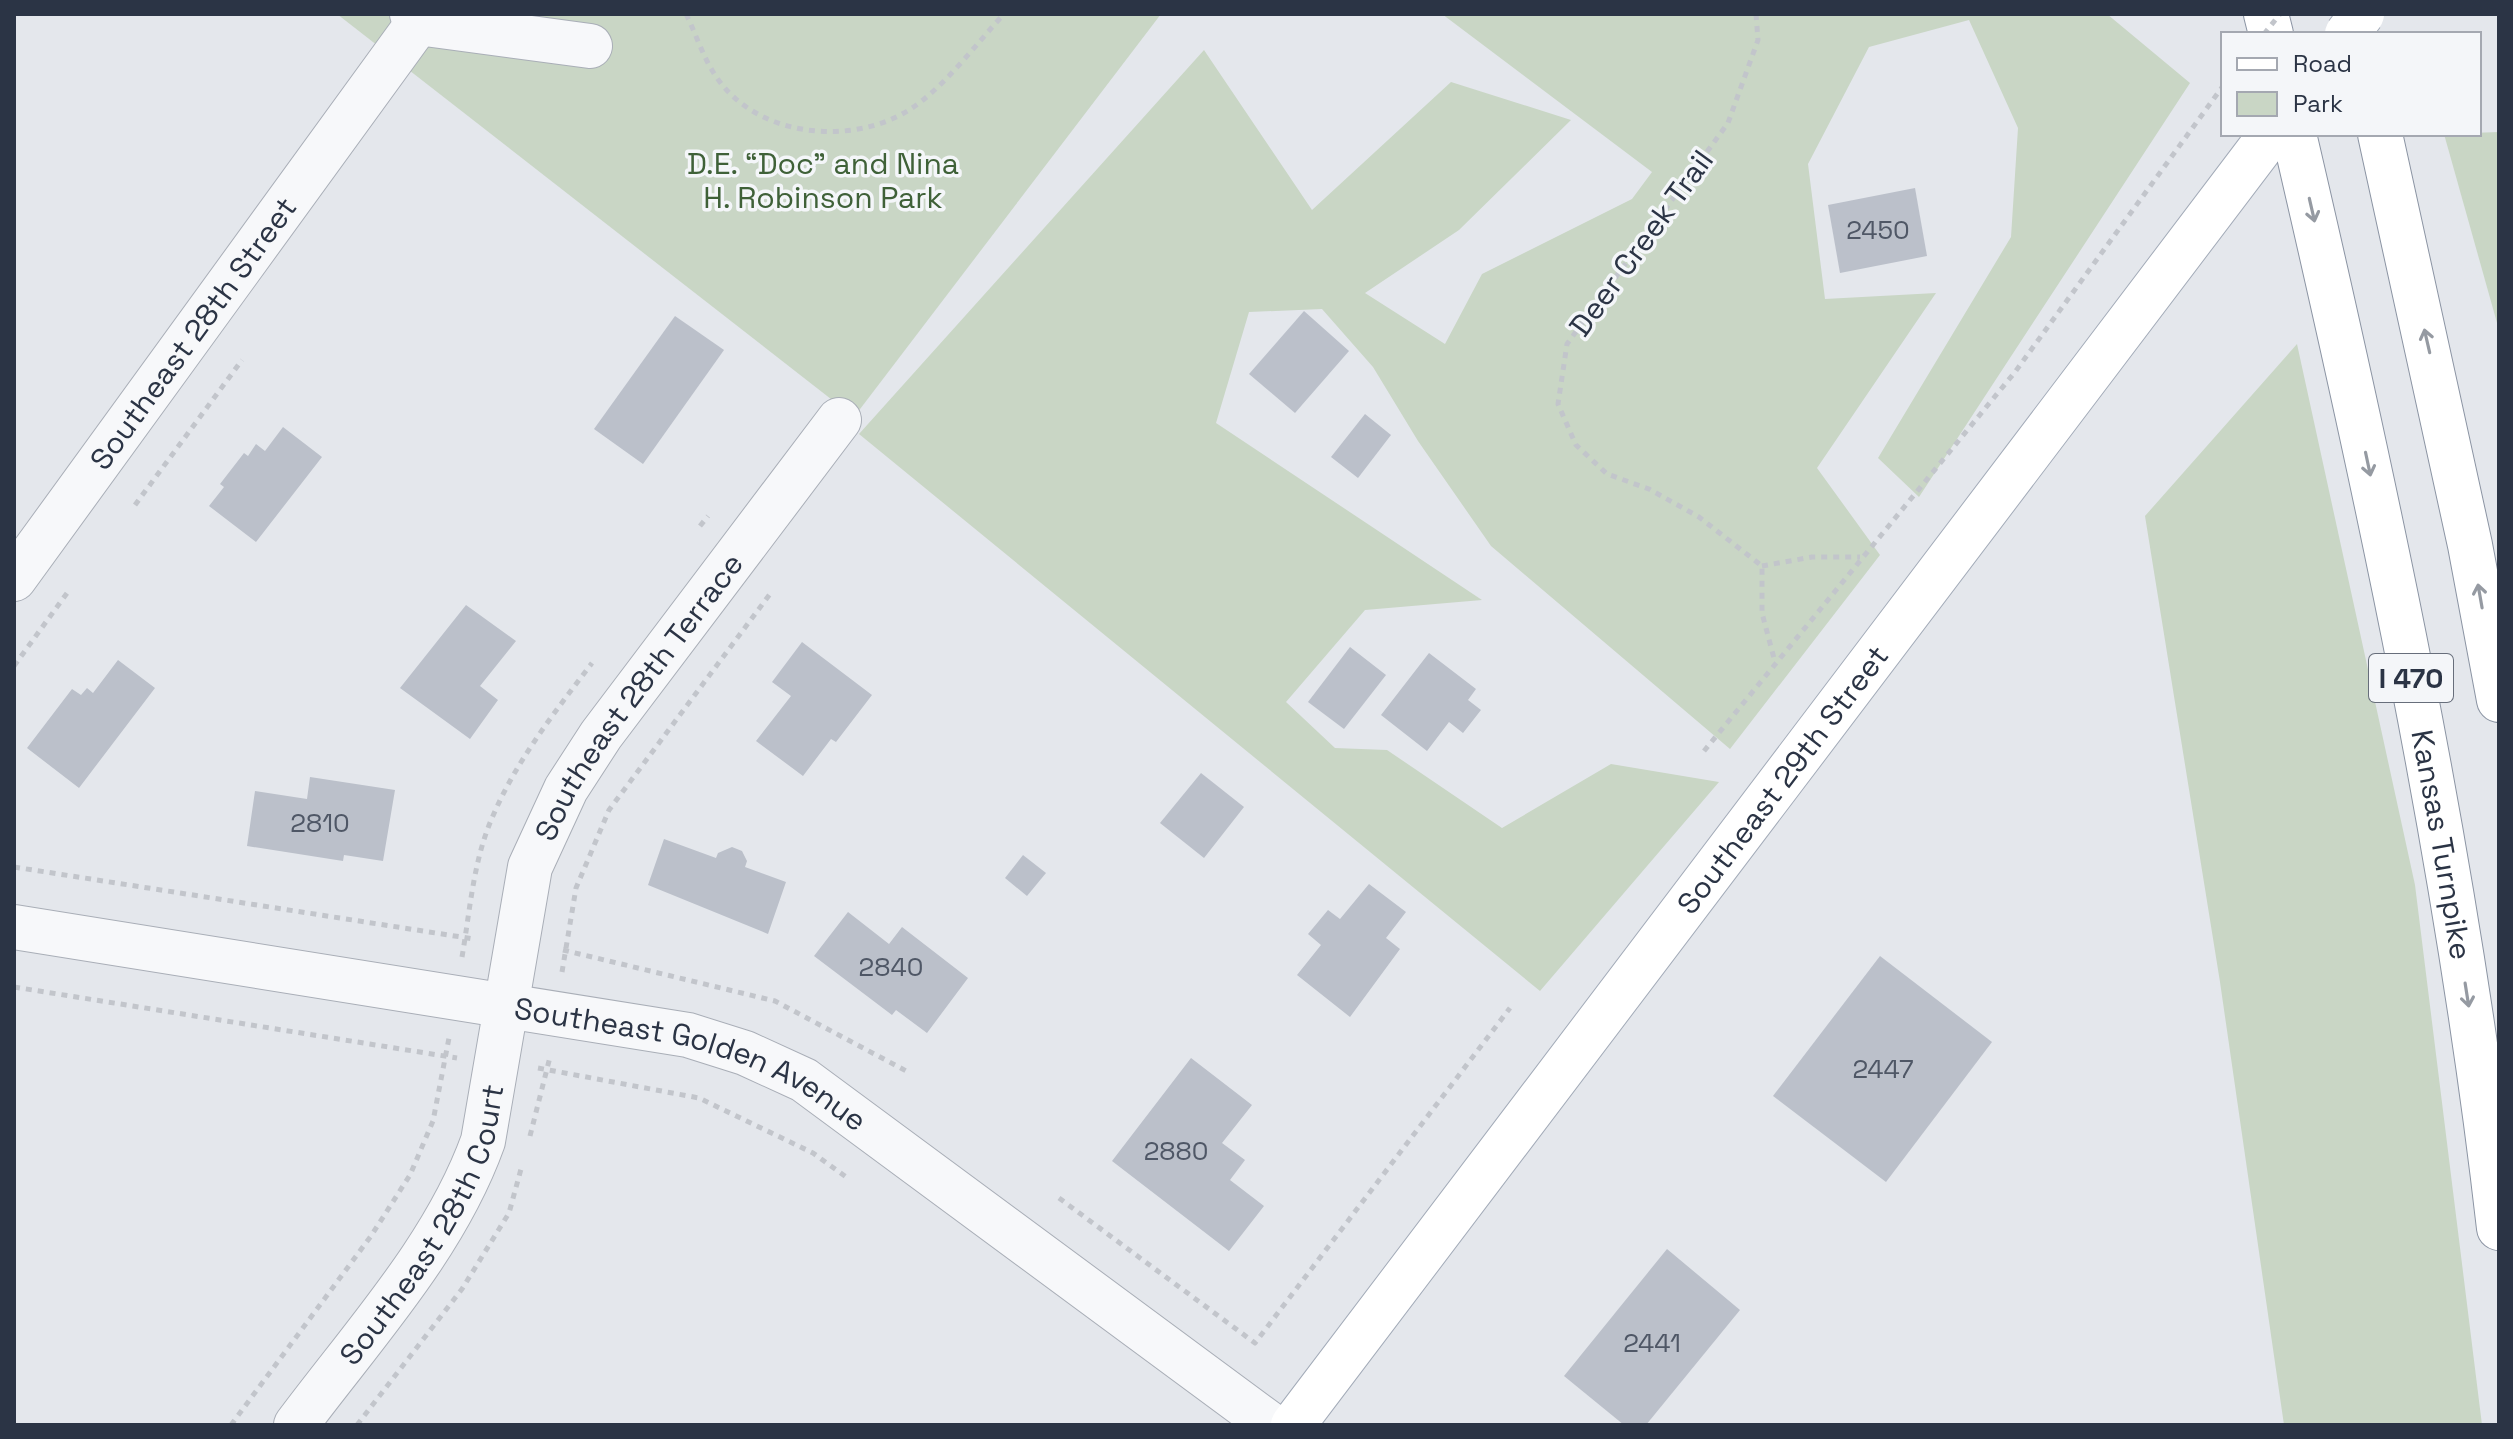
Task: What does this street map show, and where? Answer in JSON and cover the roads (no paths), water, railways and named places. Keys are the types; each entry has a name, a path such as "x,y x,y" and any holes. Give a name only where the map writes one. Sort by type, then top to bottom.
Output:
{"main road":[{"path":"2348,32 2362,14"},
{"name":"Southeast 29th Street","path":"1293,1425 2269,136"},
{"name":"Kansas Turnpike","path":"2294,136 2344,347 2421,729 2457,933 2499,1228"},
{"name":"I 470","path":"2380,136 2470,545 2499,700"}],"street":[{"path":"415,18 590,46"},
{"name":"Southeast 28th Street","path":"14,579 373,87 415,18"},
{"name":"Southeast 28th Terrace","path":"507,1005 530,867 566,789 601,735 839,420"},
{"name":"Southeast Golden Avenue","path":"14,927 555,1011 688,1035 745,1053 804,1080 1271,1425"},
{"name":"Southeast 28th Court","path":"296,1425 446,1223 468,1183 483,1141 507,1005"}],"park label":[{"name":"D.E. “Doc” and Nina H. Robinson Park","path":"823,180"}]}
